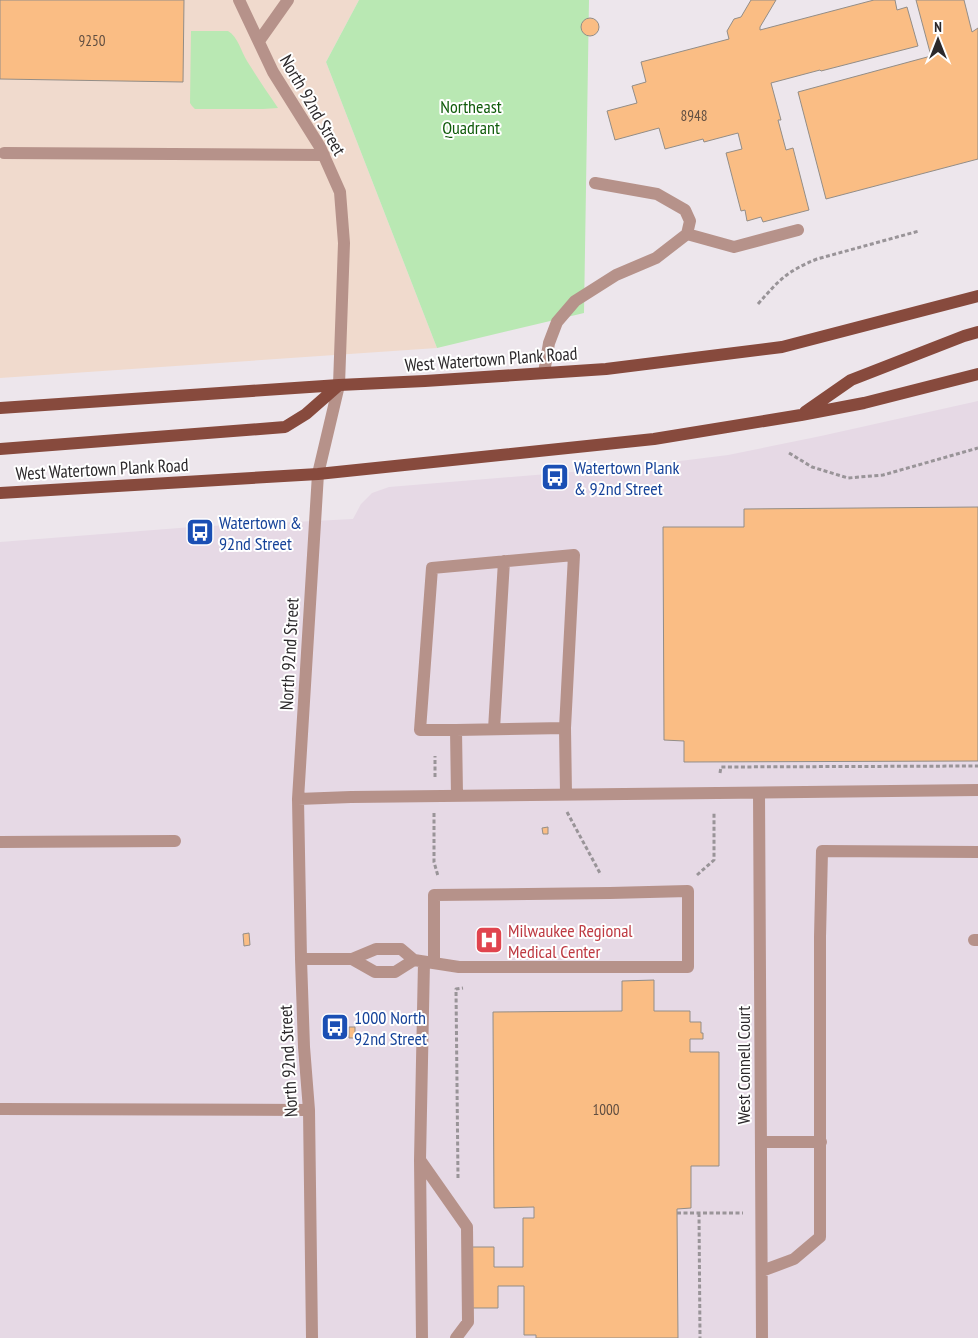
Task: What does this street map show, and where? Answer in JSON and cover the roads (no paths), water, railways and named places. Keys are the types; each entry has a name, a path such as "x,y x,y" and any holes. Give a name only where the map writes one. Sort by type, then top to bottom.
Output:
{"main road":[{"name":"West Watertown Plank Road","path":"0,408 606,369 782,347 978,296"},
{"path":"801,415 851,380 978,332"},
{"name":"West Watertown Plank Road","path":"0,493 318,474 654,439 864,403 978,374"},
{"path":"0,449 285,427 306,414 339,385"}],"street":[{"name":"North 92nd Street","path":"239,0 273,72 320,147 340,192 344,243 339,385 318,474 298,799 304,1046 309,1110 312,1338"},
{"path":"259,41 288,0"},
{"path":"4,153 324,155"},
{"path":"544,374 549,342 556,322 575,301 616,275 656,258 686,234 690,221 685,210 657,194 595,183"},
{"path":"686,234 734,247 798,230"},
{"path":"565,728 420,730 432,568 574,554 565,728 566,794"},
{"path":"494,729 504,561"},
{"path":"456,730 457,795"},
{"path":"298,799 350,796 978,790"},
{"name":"West Connell Court","path":"759,793 762,1338"},
{"path":"0,842 176,841"},
{"path":"762,1271 794,1259 820,1237 820,937 822,851 978,852"},
{"path":"301,959 352,959 376,949 401,949 424,962 459,967 688,967 688,891 434,895 424,962 420,1160 422,1338"},
{"path":"352,959 375,972 396,972 424,962"},
{"path":"0,1109 309,1110"},
{"path":"761,1142 821,1142"},
{"path":"420,1160 467,1227 468,1322 456,1338"}],"place":[{"name":"Watertown Plank & 92nd Street","path":"555,477"},
{"name":"Watertown & 92nd Street","path":"200,532"},
{"name":"Milwaukee Regional Medical Center","path":"489,940"},
{"name":"1000 North 92nd Street","path":"335,1027"}],"park label":[{"name":"Northeast Quadrant","path":"471,116"}]}
